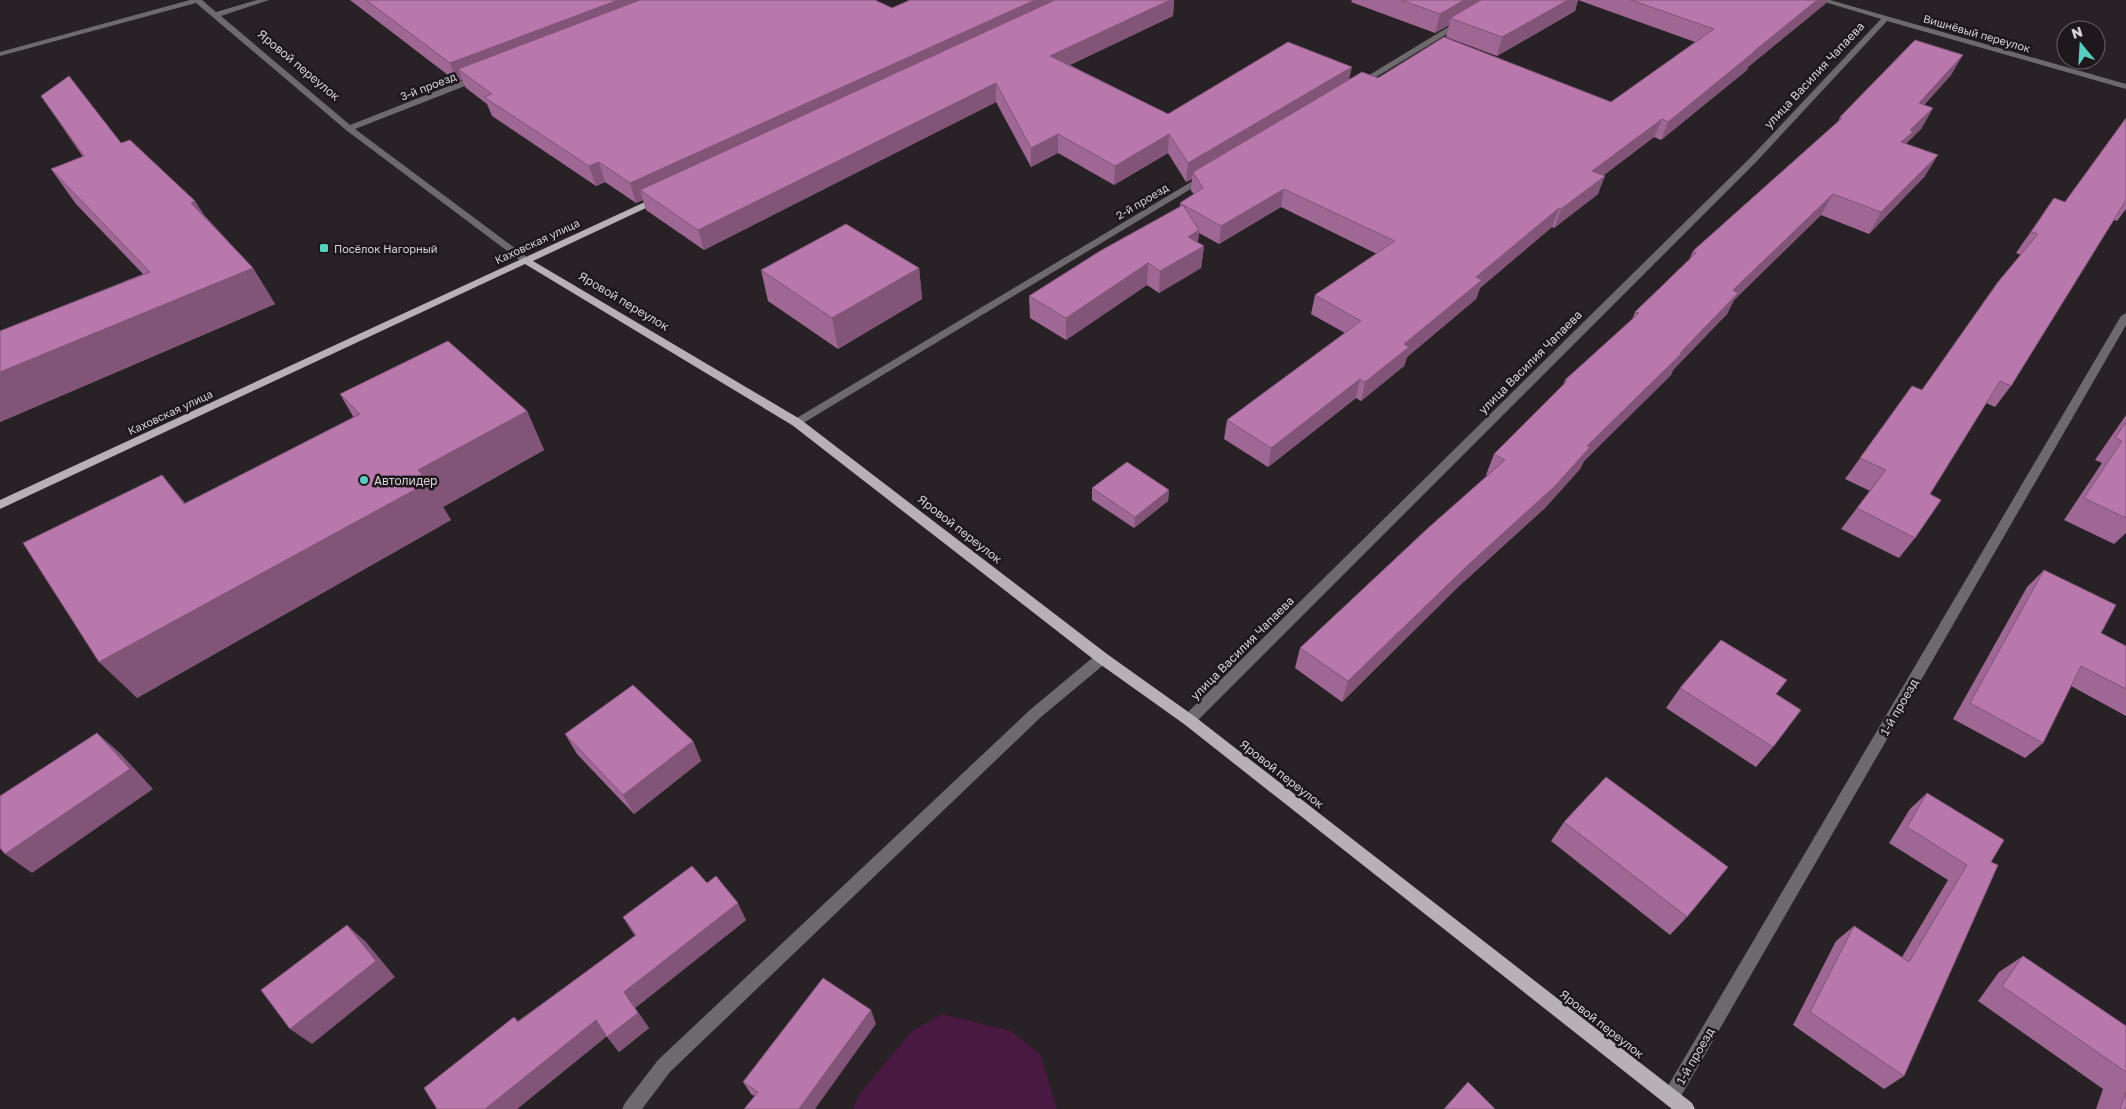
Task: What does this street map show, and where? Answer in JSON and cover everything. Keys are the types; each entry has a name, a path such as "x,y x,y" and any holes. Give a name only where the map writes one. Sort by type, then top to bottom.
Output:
{"main road":[{"name":"Каховская улица","path":"0,504 670,193"},
{"name":"Яровой переулок","path":"526,260 796,422 1102,658 1189,720 1686,1109"}],"street":[{"path":"0,54 197,0"},
{"name":"Яровой переулок","path":"197,0 350,128 526,260"},
{"path":"216,16 265,0"},
{"name":"Вишнёвый переулок","path":"1822,0 2126,87"},
{"path":"1351,89 1470,18"},
{"name":"улица Василия Чапаева","path":"1189,720 1753,160 1885,19"},
{"name":"3-й проезд","path":"350,128 488,74"},
{"name":"2-й проезд","path":"796,422 1214,171"},
{"name":"1-й проезд","path":"1671,1097 2126,316"},
{"path":"631,1109 664,1066 700,1031 1036,713 1102,658"}],"shaded area":[{"path":"942,1014 1011,1031 1040,1054 1057,1109 852,1109 861,1092 912,1031"}],"building":[{"path":"366,0 618,0 450,63"},
{"path":"640,0 875,0 892,8 910,0 1035,0 630,183 599,162 589,166 484,97 492,94 458,69"},
{"path":"1055,0 1170,0 1050,56 1168,114 1288,42 1352,67 1188,163 1169,134 1115,166 1058,134 1031,148 996,83 698,230 640,190"},
{"path":"1401,0 1464,0 1440,14"},
{"path":"1481,0 1568,0 1502,37 1450,18"},
{"path":"1631,0 1817,0 1668,122 1662,119 1592,171 1605,176 1561,209 1559,208 1476,277 1482,280 1404,344 1409,347 1365,382 1360,379 1271,448 1227,420 1361,321 1315,295 1395,241 1284,189 1221,226 1180,203 1203,188 1193,172 1362,72 1378,78 1444,37 1611,102 1714,29"},
{"path":"1915,40 1963,55 1919,103 1933,108 1910,130 1913,132 1901,142 1938,155 1881,212 1833,194 1733,290 1738,293 1680,353 1682,353 1587,446 1590,447 1555,486 1467,566 1348,681 1300,648 1427,529 1505,460 1494,454 1567,381 1565,380 1639,313 1635,312 1696,253 1693,251 1842,118 1840,117"},
{"path":"69,76 121,143 130,140 195,201 191,203 253,268 0,372 0,331 150,272 51,169 84,156 41,96"},
{"path":"2126,118 2126,200 2011,386 2000,381 1930,494 1941,500 1915,538 1857,508 1886,470 1860,458 1912,386 1922,390 1998,282 2038,234 2031,232 2054,198 2065,202"},
{"path":"1183,205 1199,230 1188,237 1204,246 1160,271 1148,263 1066,318 1029,296 1100,251"},
{"path":"846,224 919,268 832,318 761,270"},
{"path":"448,341 527,411 418,470 429,482 99,662 23,543 162,475 184,504 360,414 340,394"},
{"path":"2126,422 2126,518 2084,498 2122,441 2115,438"},
{"path":"1127,462 1169,490 1135,517 1092,488"},
{"path":"2044,570 2116,605 2101,633 2126,646 2126,689 2081,666 2043,743 1970,703"},
{"path":"1721,640 1787,680 1776,694 1801,710 1773,747 1680,688"},
{"path":"633,685 693,741 623,795 565,734"},
{"path":"97,733 130,769 5,854 0,848 0,796"},
{"path":"1606,777 1728,867 1687,917 1564,822"},
{"path":"1927,793 2004,840 1991,862 1998,865 1904,1076 1810,1012 1854,926 1909,962 1967,865 1907,827"},
{"path":"692,866 707,883 716,876 738,903 624,992 638,1013 607,1037 596,1020 485,1109 437,1109 424,1088 514,1017 518,1022 636,935 623,917"},
{"path":"347,925 376,961 290,1029 261,990"},
{"path":"2023,956 2126,1026 2126,1072 2002,986"},
{"path":"823,978 871,1010 799,1109 744,1109 758,1092 743,1082"},
{"path":"1468,1082 1495,1109 1444,1109"},
{"path":"2126,1092 2126,1109 2120,1109"}],"place":[{"name":"Посёлок Нагорный","path":"324,248"},
{"name":"Автолидер","path":"364,480"}]}
